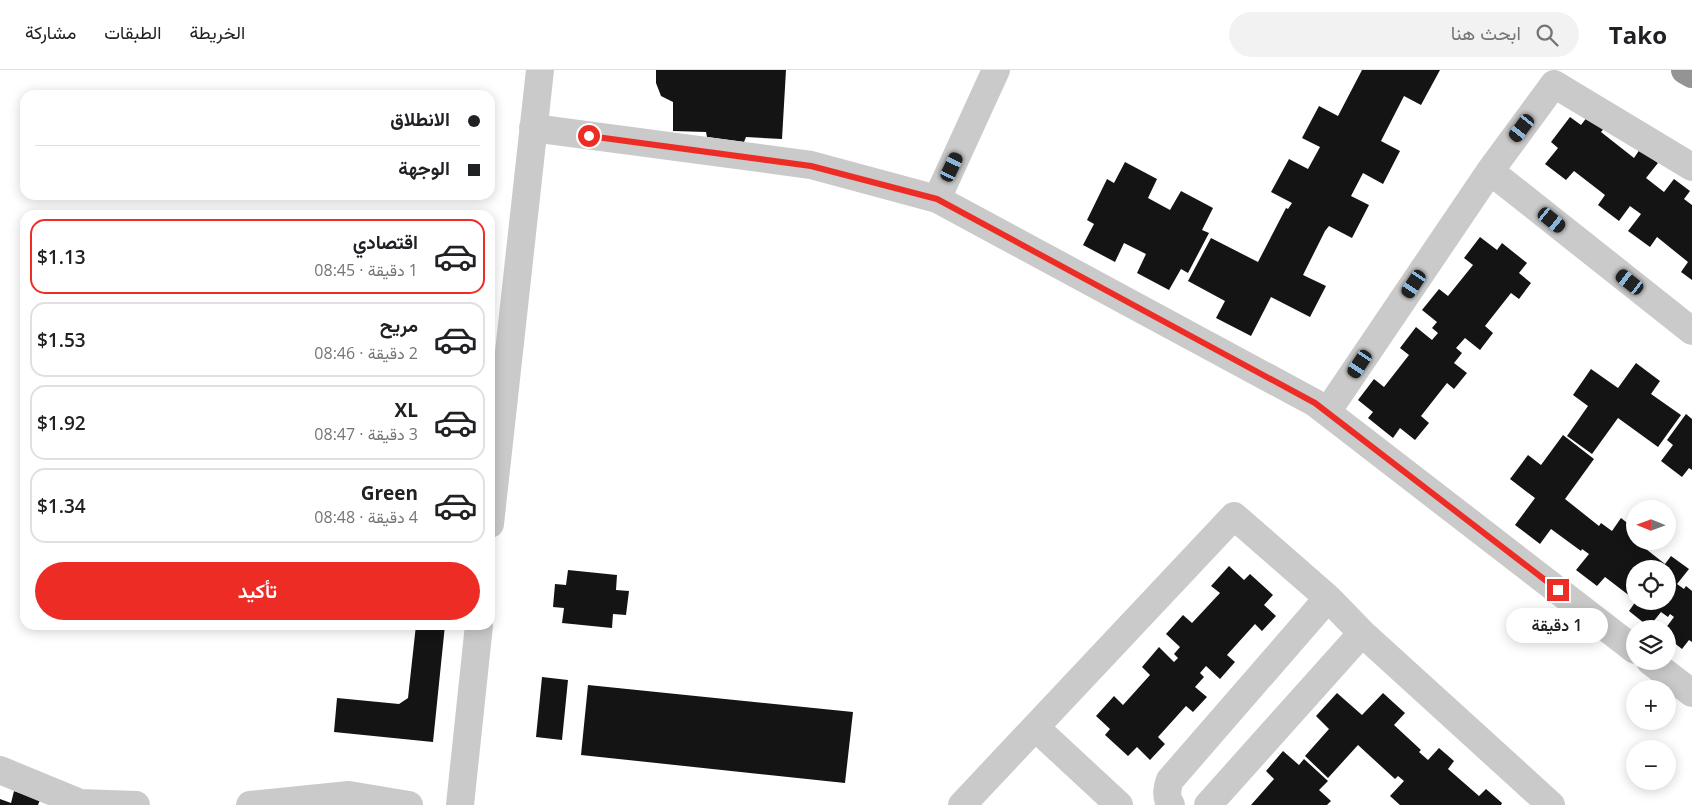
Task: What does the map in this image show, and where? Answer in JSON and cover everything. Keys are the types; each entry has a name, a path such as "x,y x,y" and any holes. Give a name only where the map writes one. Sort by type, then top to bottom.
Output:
{"highway":[{"path":"1685,70 1692,74"}],"street":[{"path":"495,478 540,70"},
{"path":"937,199 996,70"},
{"path":"1327,412 1490,171 1554,84 1692,167"},
{"path":"533,128 811,166 937,199 1315,403 1626,643"},
{"path":"1490,171 1692,331"},
{"path":"962,805 1234,516 1328,598 1362,633 1551,805"},
{"path":"1171,805 1167,795 1167,787 1170,780 1328,598"},
{"path":"460,805 478,630"},
{"path":"1208,805 1362,633"},
{"path":"1661,670 1692,694"},
{"path":"1036,728 1119,805"},
{"path":"0,770 80,804 136,805"},
{"path":"250,805 348,800 409,805"}],"building":[{"path":"656,70 786,70 782,139 746,137 744,142 707,137 706,132 673,131 673,102 661,96 656,83"},
{"path":"1362,70 1440,70 1421,105 1404,96 1381,141 1400,151 1383,184 1363,173 1351,196 1369,205 1352,238 1329,226 1325,231 1303,275 1326,286 1310,317 1271,297 1251,336 1216,318 1225,301 1188,281 1211,238 1258,262 1286,208 1288,209 1292,203 1271,192 1289,159 1308,169 1320,147 1302,138 1319,106 1338,116"},
{"path":"1591,112 1607,125 1601,132 1634,158 1640,149 1658,163 1646,178 1664,192 1674,179 1690,191 1684,199 1692,205 1692,280 1681,272 1688,262 1657,237 1650,247 1628,231 1641,214 1630,206 1619,221 1598,205 1605,195 1574,171 1566,180 1545,164 1558,148 1551,142 1570,117 1581,125"},
{"path":"1125,162 1157,179 1148,198 1170,210 1181,191 1213,208 1202,230 1209,233 1188,273 1181,269 1169,290 1137,273 1146,254 1124,243 1115,262 1083,245 1094,224 1087,220 1107,179 1114,183"},
{"path":"1480,237 1497,250 1502,243 1527,263 1519,273 1531,283 1519,299 1511,293 1485,326 1493,333 1480,350 1465,338 1456,348 1462,353 1454,363 1467,373 1454,389 1447,383 1421,416 1429,423 1415,440 1400,428 1393,438 1368,418 1373,412 1358,400 1374,379 1384,387 1409,355 1400,348 1416,327 1432,340 1438,333 1432,328 1437,322 1422,310 1439,289 1448,296 1473,265 1464,258"},
{"path":"1636,363 1660,381 1651,394 1681,415 1658,447 1618,418 1592,454 1567,436 1588,406 1573,395 1591,369 1618,388"},
{"path":"1686,414 1692,419 1692,470 1689,468 1682,477 1661,461 1673,445 1667,440"},
{"path":"1563,435 1594,459 1565,499 1599,526 1601,523 1612,531 1621,518 1626,522 1626,550 1647,550 1660,560 1626,560 1626,593 1605,577 1597,586 1576,570 1589,554 1582,549 1581,551 1551,529 1540,544 1515,525 1535,498 1510,479 1528,455 1541,465"},
{"path":"1671,556 1689,569 1677,584 1684,589 1686,586 1692,591 1692,642 1689,640 1682,649 1676,644 1676,620 1672,620 1674,617 1670,614 1668,617 1661,612 1655,620 1640,620 1629,611 1676,610 1676,560 1668,560"},
{"path":"1229,566 1244,580 1250,574 1273,595 1264,605 1276,616 1262,631 1255,624 1227,655 1235,662 1220,679 1206,666 1200,673 1204,677 1195,687 1207,697 1193,712 1186,706 1158,737 1165,744 1150,760 1137,747 1128,756 1105,735 1110,729 1096,716 1114,696 1123,705 1150,675 1142,667 1159,647 1174,662 1178,658 1174,654 1180,647 1166,634 1183,615 1192,623 1220,593 1211,586"},
{"path":"568,570 617,575 616,590 629,591 626,615 613,614 612,628 562,623 564,608 553,607 555,584 566,585"},
{"path":"415,630 444,630 433,742 334,732 337,698 399,704 408,698"},
{"path":"542,677 568,680 562,740 536,737"},
{"path":"588,685 853,712 845,783 581,755"},
{"path":"1337,693 1362,715 1383,693 1405,713 1394,725 1421,750 1419,752 1428,760 1439,748 1454,761 1448,769 1479,796 1486,789 1502,803 1501,805 1400,805 1390,796 1404,781 1398,776 1395,779 1358,745 1328,778 1305,756 1329,729 1316,716"},
{"path":"1283,751 1299,765 1304,759 1328,781 1319,790 1331,801 1327,805 1251,805 1274,779 1266,771"},
{"path":"14,791 40,800 38,805 0,805 0,799 11,803"}],"route":[{"path":"589,136 811,166 937,199 1315,403 1558,590"}]}
